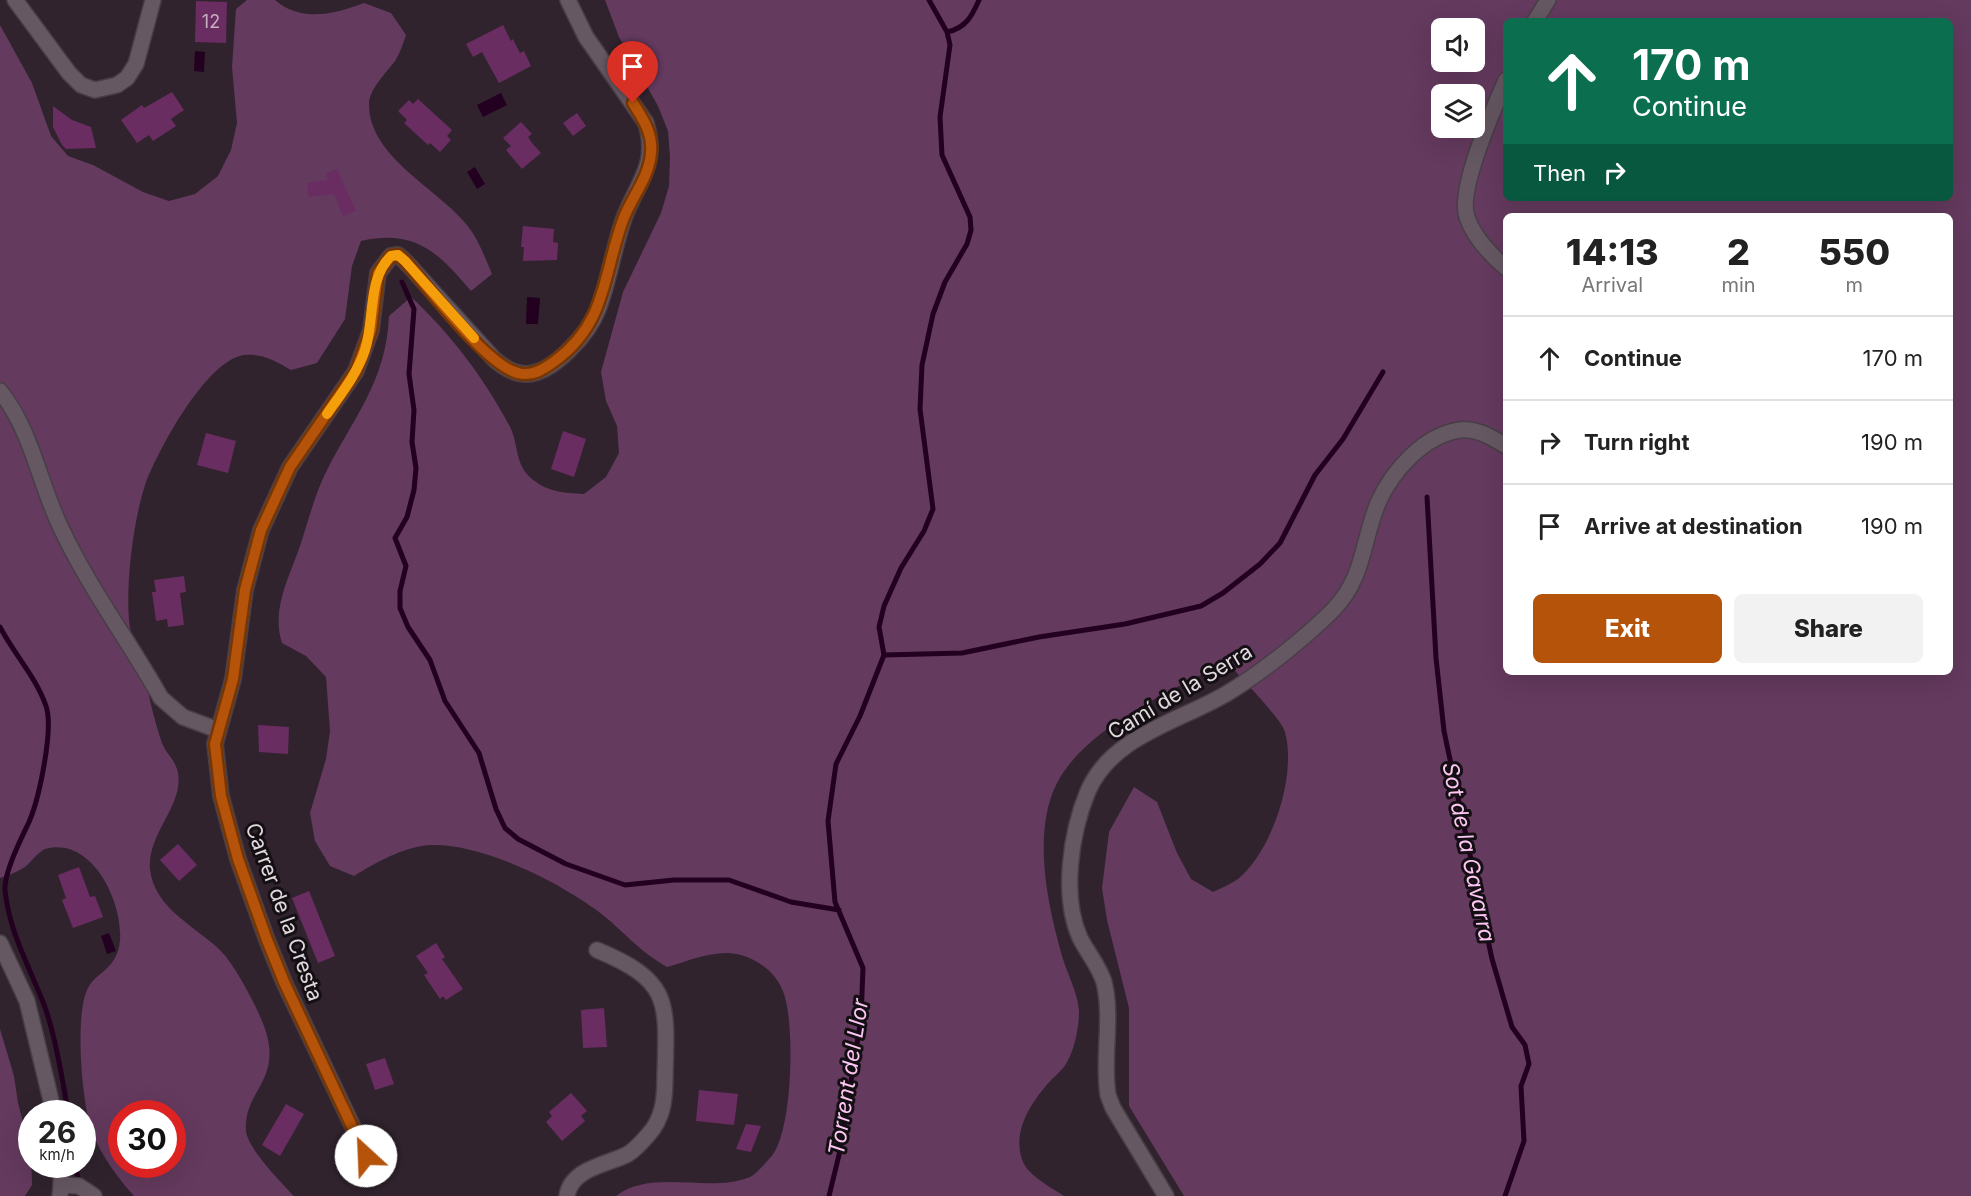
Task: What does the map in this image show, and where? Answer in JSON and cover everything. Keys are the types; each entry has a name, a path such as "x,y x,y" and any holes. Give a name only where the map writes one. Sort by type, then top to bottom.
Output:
{"street":[{"path":"15,0 69,73 81,85 95,90 117,85 127,78 136,64 153,0"},
{"name":"Carrer de la Cresta","path":"372,1167 284,982 242,869 221,796 215,744 233,679 245,590 261,530 290,467 356,371 371,330 378,273 385,262 391,256 398,255 494,359 517,373 538,372 565,354 577,343 597,312 623,220 649,168 651,138 646,123 586,37 568,0"},
{"path":"1537,18 1548,0"},
{"path":"1503,88 1479,151 1464,200 1466,215 1474,232 1503,265"},
{"path":"0,391 12,406 23,429 60,527 161,698 183,717 218,730"},
{"name":"Camí de la Serra","path":"1166,1196 1113,1108 1108,1095 1103,981 1080,936 1071,900 1073,852 1089,790 1114,756 1142,735 1208,704 1243,683 1333,610 1357,573 1378,502 1389,484 1418,450 1444,434 1461,430 1491,437 1503,444"},
{"path":"0,943 27,1001 51,1100"},
{"path":"567,1196 578,1176 635,1149 657,1124 664,1101 668,1029 666,1010 643,973 597,950"},
{"path":"61,1191 79,1186 94,1196"}],"shaded area":[{"path":"247,0 275,0 296,12 307,14 330,13 364,3 391,13 406,35 397,58 370,97 372,122 380,140 392,156 467,225 492,274 471,291 436,255 411,241 380,238 361,241 352,266 345,319 317,363 291,370 257,355 244,355 229,361 214,373 185,410 160,451 145,485 131,552 129,620 163,746 176,765 179,782 177,794 154,843 150,869 153,883 168,906 227,958 245,987 264,1026 269,1045 269,1060 266,1073 250,1105 246,1131 259,1156 294,1196 134,1196 120,1178 186,1178 186,1100 108,1100 108,1163 96,1141 96,1100 85,1100 80,1038 81,1018 88,988 111,964 118,950 120,925 110,891 90,862 77,852 62,848 45,849 25,867 0,878 0,25 32,83 51,136 68,156 93,165 143,192 169,201 195,194 218,176 231,150 237,123 232,67 236,9"},
{"path":"605,0 1971,0 1971,1196 1184,1196 1129,1106 1129,1008 1107,920 1102,888 1109,832 1134,787 1157,802 1177,853 1191,879 1213,892 1238,879 1250,866 1271,832 1279,812 1288,770 1285,732 1268,707 1227,662 1156,698 1108,728 1069,764 1056,785 1049,805 1044,848 1048,894 1063,959 1077,998 1078,1024 1069,1058 1033,1103 1023,1122 1019,1142 1023,1162 1030,1172 1064,1196 616,1196 631,1188 647,1184 734,1182 753,1176 770,1158 778,1146 783,1127 790,1079 788,1009 778,982 770,971 759,963 737,954 717,953 667,967 582,900 519,866 473,850 451,846 420,846 391,856 354,876 330,866 315,841 310,813 326,759 330,731 326,677 306,656 282,643 279,618 283,594 319,487 376,378 387,339 389,316 411,297 453,341 489,390 512,432 522,467 532,479 550,489 584,494 606,477 619,453 617,426 606,401 601,372 623,292 661,213 669,186 668,131 658,106 619,37"},
{"path":"195,51 205,52 204,72 194,71"},
{"path":"501,93 507,105 483,117 477,105"},
{"path":"475,167 485,184 477,189 467,172"},
{"path":"527,297 540,298 538,324 526,324"},
{"path":"109,933 116,951 107,954 101,936"},
{"path":"0,1029 14,1076 18,1103 18,1178 32,1178 32,1185 25,1196 0,1196"}],"building":[{"path":"196,1 227,2 226,43 195,42"},
{"path":"503,25 520,53 524,51 531,66 499,83 482,52 473,57 466,44"},
{"path":"172,92 184,110 171,119 176,126 153,141 149,135 137,143 121,120 142,105 144,108"},
{"path":"418,99 452,130 447,136 451,140 440,152 430,143 428,145 404,123 407,120 398,111 409,100 413,104"},
{"path":"53,106 72,120 91,127 96,148 66,149 53,127"},
{"path":"577,113 586,126 573,136 563,123"},
{"path":"521,122 532,134 528,137 541,153 522,169 506,150 511,146 503,138"},
{"path":"337,169 356,211 343,216 334,194 309,197 307,183 328,180 326,174"},
{"path":"523,226 554,229 553,242 558,243 557,260 523,261 524,247 521,247"},
{"path":"563,431 586,439 574,477 551,469"},
{"path":"206,433 236,441 228,473 197,465"},
{"path":"184,576 186,592 180,593 184,625 168,627 167,619 156,621 152,592 156,592 154,580"},
{"path":"258,725 289,727 288,754 259,752"},
{"path":"178,844 197,865 179,881 160,860"},
{"path":"79,867 90,897 95,896 103,917 73,928 62,900 66,898 58,875"},
{"path":"309,891 335,956 318,963 292,898"},
{"path":"436,943 445,957 442,959 463,989 446,1000 443,996 440,999 424,975 428,973 416,956"},
{"path":"604,1008 607,1047 583,1048 581,1010"},
{"path":"385,1058 394,1084 375,1090 366,1064"},
{"path":"699,1090 738,1094 734,1125 696,1121"},
{"path":"571,1093 587,1111 581,1116 585,1121 562,1141 546,1122 552,1116 549,1112"},
{"path":"286,1104 304,1114 280,1156 262,1145"},
{"path":"746,1124 761,1126 751,1152 736,1149"}],"waterway":[{"name":"Torrent del Llor","path":"829,1196 839,1155 861,1019 863,968 835,902 828,821 836,764 860,716 884,655 879,627 884,606 901,568 924,531 933,509 920,409 922,365 933,314 945,282 967,244 971,230 970,217 942,155 940,117 950,45 947,32 929,0"},
{"path":"947,32 964,24 979,0"},
{"path":"402,282 414,309 409,374 414,410 412,442 416,468 414,490 407,517 395,538 406,566 400,591 400,608 408,627 430,660 445,701 479,753 496,809 505,828 518,839 566,864 625,885 674,880 729,880 791,902 839,910"},
{"path":"884,655 962,653 1039,637 1125,624 1201,606 1223,593 1260,564 1280,543 1315,475 1343,439 1383,372"},
{"name":"Sot de la Gavarra","path":"1427,497 1436,658 1444,731 1492,959 1512,1027 1525,1045 1529,1064 1521,1086 1524,1141 1505,1196"},
{"path":"0,627 37,685 48,717 47,747 37,797 10,865 5,890 15,933 51,1028 66,1100"},
{"path":"78,1178 79,1183"}],"slow traffic":[{"path":"327,414 356,371 364,352 371,330 378,273 391,256 398,255 405,261 474,338"}],"route":[{"path":"366,1156 284,982 267,940 238,859 221,796 215,744 233,679 250,568 261,530 290,467 356,371 371,330 378,273 391,256 398,255 405,261 449,312 504,368 517,373 538,372 577,343 597,312 623,220 649,168 652,153 651,138 646,123 633,103"}]}
